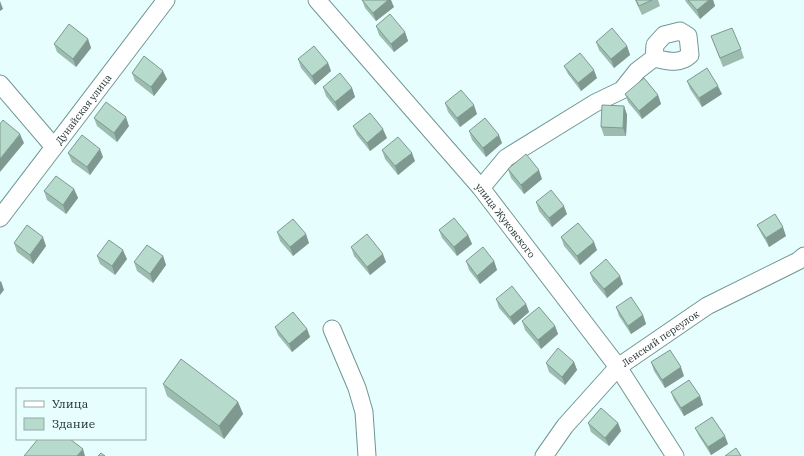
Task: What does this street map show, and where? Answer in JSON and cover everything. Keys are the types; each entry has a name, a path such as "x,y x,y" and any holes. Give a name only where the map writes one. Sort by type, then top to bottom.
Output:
{"street":[{"name":"Дунайская улица","path":"0,218 166,0"},
{"name":"улица Жуковского","path":"317,0 481,188 618,367 676,456"},
{"path":"481,188 506,158 594,103 622,90 637,71 654,58"},
{"path":"0,84 54,147"},
{"name":"Ленский переулок","path":"544,456 565,426 618,367 707,306 804,256"},
{"path":"332,329 357,388 364,412 367,456"}],"building":[{"path":"362,0 388,0 373,13"},
{"path":"636,0 652,0 639,6"},
{"path":"688,0 709,0 697,10"},
{"path":"390,14 405,32 391,44 376,26"},
{"path":"69,24 88,39 73,59 54,44"},
{"path":"612,28 627,46 611,59 596,42"},
{"path":"732,28 741,49 720,58 711,36"},
{"path":"314,46 328,63 312,76 298,59"},
{"path":"580,53 594,70 578,83 564,66"},
{"path":"144,56 163,71 151,87 132,73"},
{"path":"707,68 718,86 699,98 687,81"},
{"path":"340,73 352,88 335,102 323,87"},
{"path":"644,78 658,95 639,111 625,94"},
{"path":"461,90 474,105 457,118 445,103"},
{"path":"106,102 126,117 114,133 94,118"},
{"path":"602,105 624,106 623,128 601,127"},
{"path":"370,113 383,129 367,143 353,126"},
{"path":"485,118 499,135 483,148 469,131"},
{"path":"3,120 20,134 0,159 0,124"},
{"path":"82,135 100,149 87,167 68,153"},
{"path":"398,137 412,153 395,166 382,150"},
{"path":"526,154 539,170 521,185 508,169"},
{"path":"56,176 74,189 63,205 44,191"},
{"path":"551,190 564,206 549,218 536,202"},
{"path":"775,214 783,227 766,238 757,225"},
{"path":"454,218 468,235 454,247 439,230"},
{"path":"293,219 306,234 290,247 277,232"},
{"path":"578,223 594,242 577,256 561,237"},
{"path":"27,225 43,237 30,255 14,243"},
{"path":"367,234 383,254 367,267 351,247"},
{"path":"109,240 123,250 112,266 97,256"},
{"path":"147,245 163,256 150,274 134,262"},
{"path":"483,247 494,261 477,276 466,261"},
{"path":"606,259 620,276 604,289 590,273"},
{"path":"512,286 526,304 510,317 496,299"},
{"path":"631,297 643,315 628,326 616,307"},
{"path":"539,307 555,326 538,340 522,321"},
{"path":"293,312 307,329 289,344 275,327"},
{"path":"558,348 574,362 562,377 546,363"},
{"path":"670,350 681,367 662,380 651,362"},
{"path":"181,359 238,402 219,426 163,384"},
{"path":"689,380 700,396 681,408 671,392"},
{"path":"601,408 618,423 605,438 588,423"},
{"path":"712,417 725,436 708,447 695,428"},
{"path":"37,440 71,440 83,449 77,456 24,456"},
{"path":"736,448 741,456 725,456"},
{"path":"101,453 105,456 98,456"}]}
